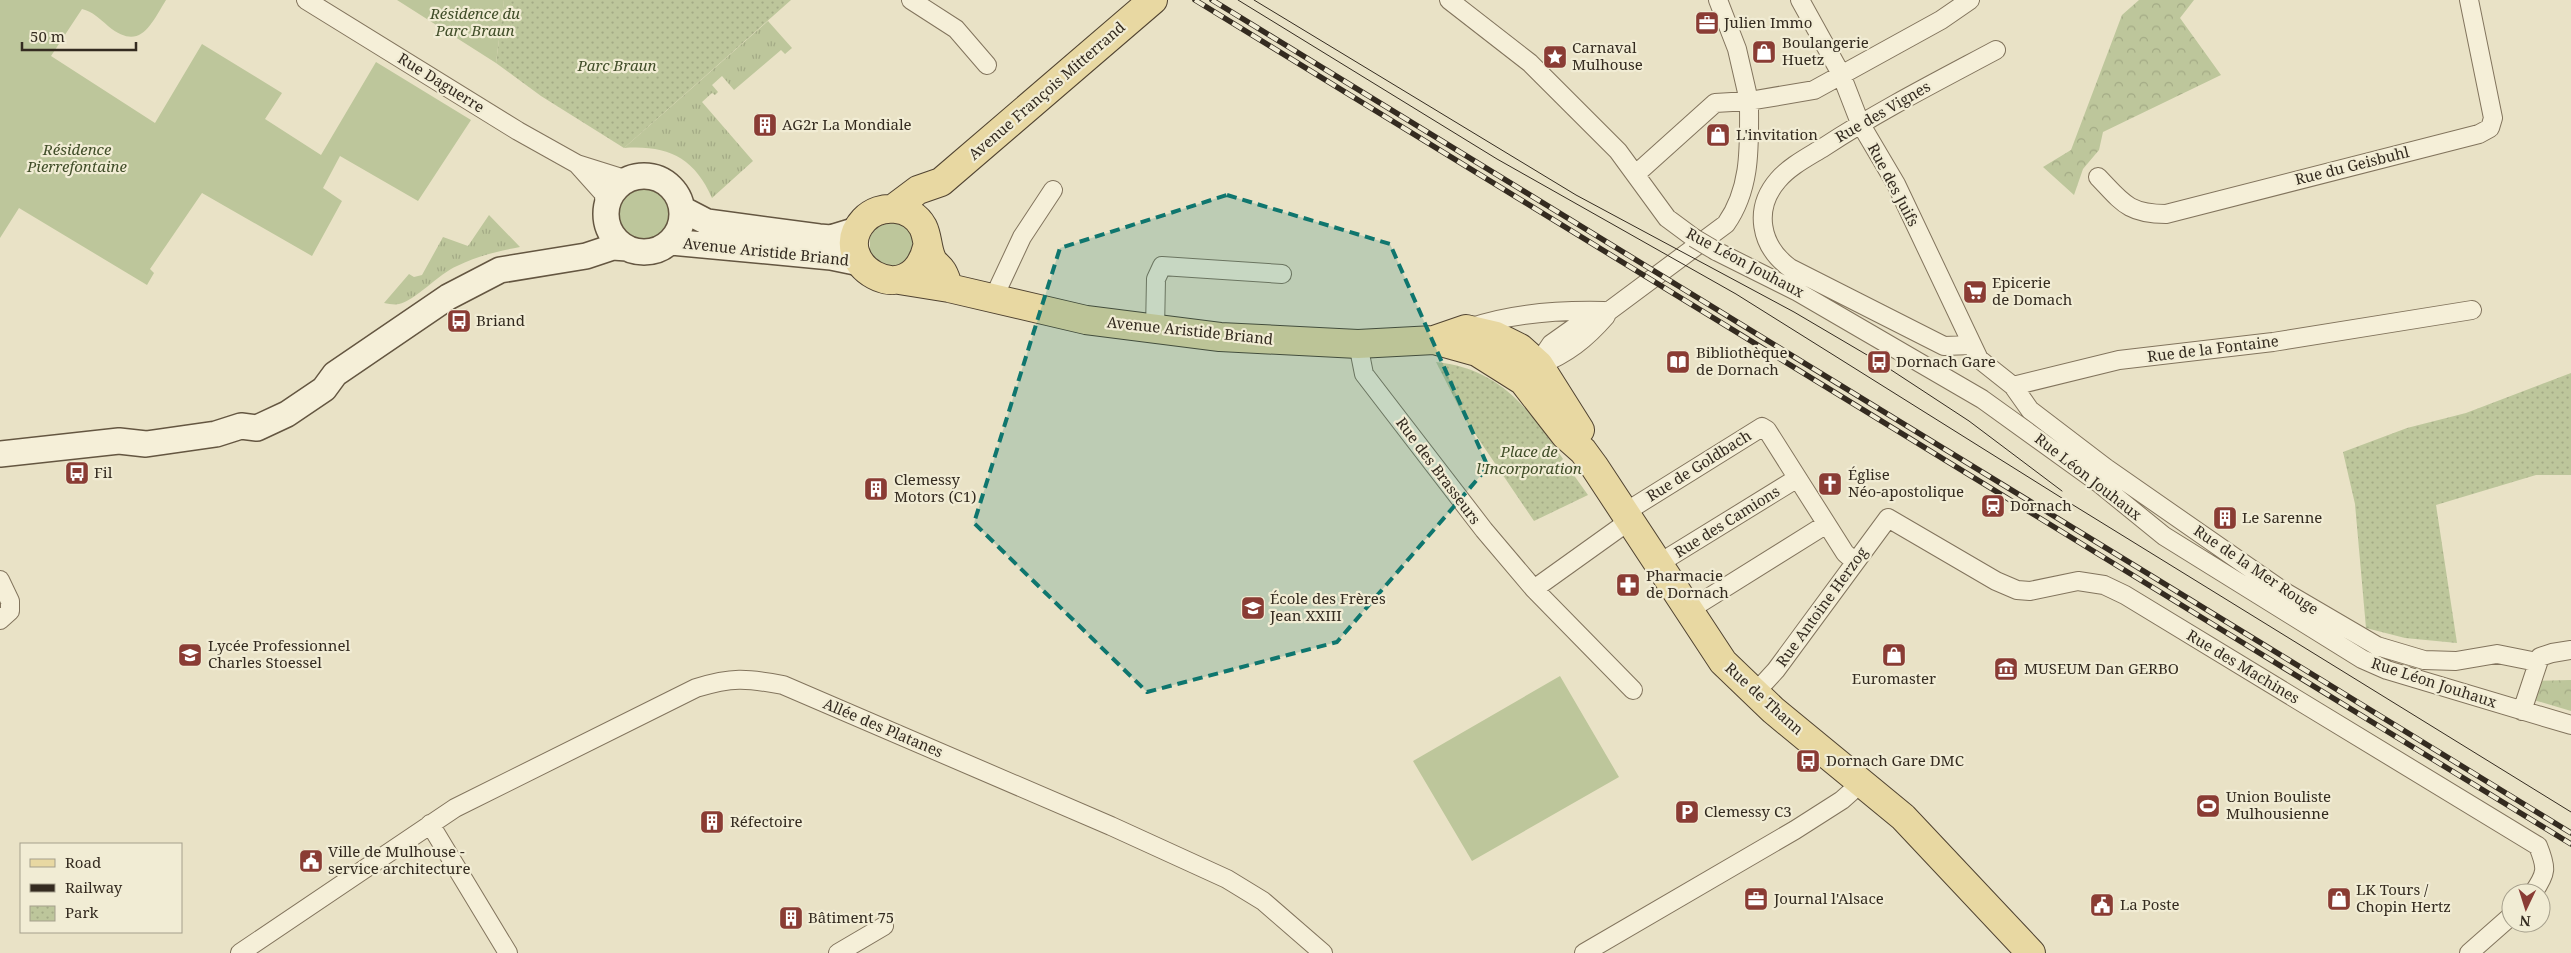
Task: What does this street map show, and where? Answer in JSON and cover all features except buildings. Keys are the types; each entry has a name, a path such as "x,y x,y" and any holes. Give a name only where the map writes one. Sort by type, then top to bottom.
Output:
{"main road":[{"name":"Avenue François Mitterrand","path":"894,208 918,190 941,182 1153,0"},
{"path":"0,454 118,441 146,444 216,434 241,426 256,428 286,414 324,389 335,374 448,297 479,279 500,270 572,258 594,254 613,246 638,252 650,252 671,242 678,232 682,209 679,198 672,188 662,181 639,176 628,180 618,187 600,232 572,258"},
{"path":"941,182 925,236 919,268 910,275 899,280 877,278 860,263 855,247 858,230 872,214 894,208 905,211 925,236 933,262 942,271 949,288"},
{"name":"Avenue Aristide Briand","path":"682,209 707,222 810,236 831,238 858,230"},
{"path":"607,214 617,241 626,248"},
{"name":"Avenue Aristide Briand","path":"671,242 831,257 860,263"},
{"name":"Avenue Aristide Briand","path":"899,280 949,288 1086,320 1220,338 1358,344 1434,340 1466,329"},
{"path":"1466,329 1496,336 1520,348 1531,373"},
{"name":"Avenue Aristide Briand","path":"1434,340 1477,352 1531,373"},
{"name":"Rue de Thann","path":"1531,373 1564,435 1583,451 1723,662 1754,694 1910,823 2031,953"},
{"path":"0,470 122,455 146,444"}],"street":[{"name":"Rue Daguerre","path":"306,0 518,131 577,164 628,180"},
{"path":"911,0 956,29 987,65"},
{"name":"Rue Léon Jouhaux","path":"1449,0 1530,63 1618,152 1667,218 1694,238 1798,292 1953,381 2034,435 2164,536 2362,658 2387,670 2571,725"},
{"path":"1531,373 1551,344 1575,326 1609,311 1715,234 1734,212 1744,187 1747,167 1748,101 1737,48 1718,0"},
{"name":"Rue des Juifs","path":"1800,0 1841,74 1860,123 1896,184 1972,345"},
{"path":"1636,174 1715,102 1748,101 1814,90 1941,20 1970,0"},
{"name":"Rue du Geisbuhl","path":"2098,177 2125,206 2146,214 2166,214 2479,134 2490,128 2493,118 2469,0"},
{"name":"Rue des Vignes","path":"1972,345 1944,346 1790,268 1777,258 1769,246 1763,232 1762,210 1769,192 1788,170 1860,123 1996,50"},
{"name":"Rue Daguerre","path":"577,164 603,193 607,214"},
{"path":"993,299 1022,237 1053,190"},
{"path":"1155,330 1156,279 1162,266 1282,274"},
{"path":"1466,329 1495,319 1578,310 1609,311"},
{"name":"Rue de la Fontaine","path":"2013,386 2119,360 2273,342 2472,310"},
{"name":"Rue des Brasseurs","path":"1358,344 1364,374 1484,530 1534,589 1633,690"},
{"path":"1972,345 1980,359 2013,386"},
{"name":"Rue de la Mer Rouge","path":"2013,386 2030,410 2106,468 2283,591 2370,642 2424,660 2456,661 2497,654 2537,662"},
{"name":"Rue de Goldbach","path":"1627,517 1762,427 1767,430 1825,525 1845,553 1854,561"},
{"name":"Rue des Camions","path":"1658,564 1796,479"},
{"path":"1534,589 1627,517"},
{"name":"Rue Antoine Herzog","path":"1754,694 1776,670 1854,561 1888,518"},
{"name":"Rue des Machines","path":"1888,518 1936,547 2012,588 2030,591 2078,581 2104,585 2125,594 2538,846 2546,865 2540,883"},
{"path":"1689,610 1825,525"},
{"path":"0,580 10,601 10,611 1,619"},
{"path":"2522,711 2537,662 2544,655 2571,650"},
{"name":"Allée des Platanes","path":"240,953 462,804 696,688 724,679 749,678 783,685 1111,826 1227,879 1263,901 1323,953"},
{"path":"1584,953 1795,830 1842,800 1862,783"},
{"path":"430,824 508,953"},
{"path":"2469,953 2501,925"},
{"path":"838,953 884,926"}],"highlighted area":[{"path":"1227,195 1390,244 1488,467 1337,642 1147,692 974,523 1060,248"}],"green space":[{"name":"Résidence Pierrefontaine","path":"0,0 166,0 155,19 143,33 128,37 82,9 51,56 155,123 202,44 282,93 265,119 321,155 376,62 471,120 418,201 340,156 323,188 342,201 312,256 202,193 150,269 154,273 147,285 19,208 0,238"},
{"name":"Résidence du Parc Braun","path":"397,0 504,0 496,63"},
{"name":"Parc Braun","path":"504,0 791,0 624,148 541,96 496,63"},
{"path":"2139,0 2194,0 2180,18 2221,75 2103,132 2099,150 2083,169 2074,195 2043,167 2071,150 2122,15"},
{"path":"768,21 792,48 785,54 781,50 734,90 722,76 712,85 718,92 715,95 712,93 702,102 753,161 712,198 697,172 677,156 653,149 624,148"},
{"path":"645,184 665,192 673,212 665,232 645,240 625,232 617,212 625,192"},
{"path":"489,215 520,247 472,259 450,270 405,302 399,304 384,303 409,274 414,277 422,275 443,237 468,246"},
{"path":"891,221 909,226 918,251 891,271 870,255 870,237 875,229"},
{"name":"Place de l'Incorporation","path":"1436,362 1459,366 1478,373 1511,394 1538,424 1563,459 1560,462 1569,476 1573,474 1588,495 1534,521 1465,419"},
{"path":"2571,373 2571,475 2536,475 2436,505 2457,643 2405,638 2366,628 2355,504 2343,452 2407,428 2466,413"},
{"path":"1560,676 1619,777 1472,861 1413,761"},
{"path":"2571,680 2571,711 2527,698 2532,681"}],"tram line":[{"path":"1238,0 1497,159 1736,294 2065,500 2571,812"},
{"path":"1254,0 1576,195 1794,312 1879,362 1969,421 2062,491"}],"railway":[{"path":"1195,0 2571,844"},
{"path":"1212,0 2571,833"}],"place":[{"name":"Julien Immo","path":"1707,23"},
{"name":"Boulangerie Huetz","path":"1764,52"},
{"name":"Carnaval Mulhouse","path":"1555,57"},
{"name":"AG2r La Mondiale","path":"765,125"},
{"name":"L'invitation","path":"1718,135"},
{"name":"Epicerie de Domach","path":"1975,292"},
{"name":"Briand","path":"459,321"},
{"name":"Bibliothèque de Dornach","path":"1678,362"},
{"name":"Dornach Gare","path":"1879,362"},
{"name":"Fil","path":"77,473"},
{"name":"Église Néo-apostolique","path":"1830,484"},
{"name":"Clemessy Motors (C1)","path":"876,489"},
{"name":"Dornach","path":"1993,506"},
{"name":"Le Sarenne","path":"2225,518"},
{"name":"Pharmacie de Dornach","path":"1628,585"},
{"name":"École des Frères Jean XXIII","path":"1253,608"},
{"name":"Lycée Professionnel Charles Stoessel","path":"190,655"},
{"name":"Euromaster","path":"1894,655"},
{"name":"MUSEUM Dan GERBO","path":"2006,669"},
{"name":"Dornach Gare DMC","path":"1808,761"},
{"name":"Union Bouliste Mulhousienne","path":"2208,806"},
{"name":"Clemessy C3","path":"1687,812"},
{"name":"Réfectoire","path":"712,822"},
{"name":"Ville de Mulhouse - service architecture","path":"311,861"},
{"name":"Journal l'Alsace","path":"1756,899"},
{"name":"LK Tours / Chopin Hertz","path":"2339,899"},
{"name":"La Poste","path":"2102,905"},
{"name":"Bâtiment 75","path":"791,918"}]}
